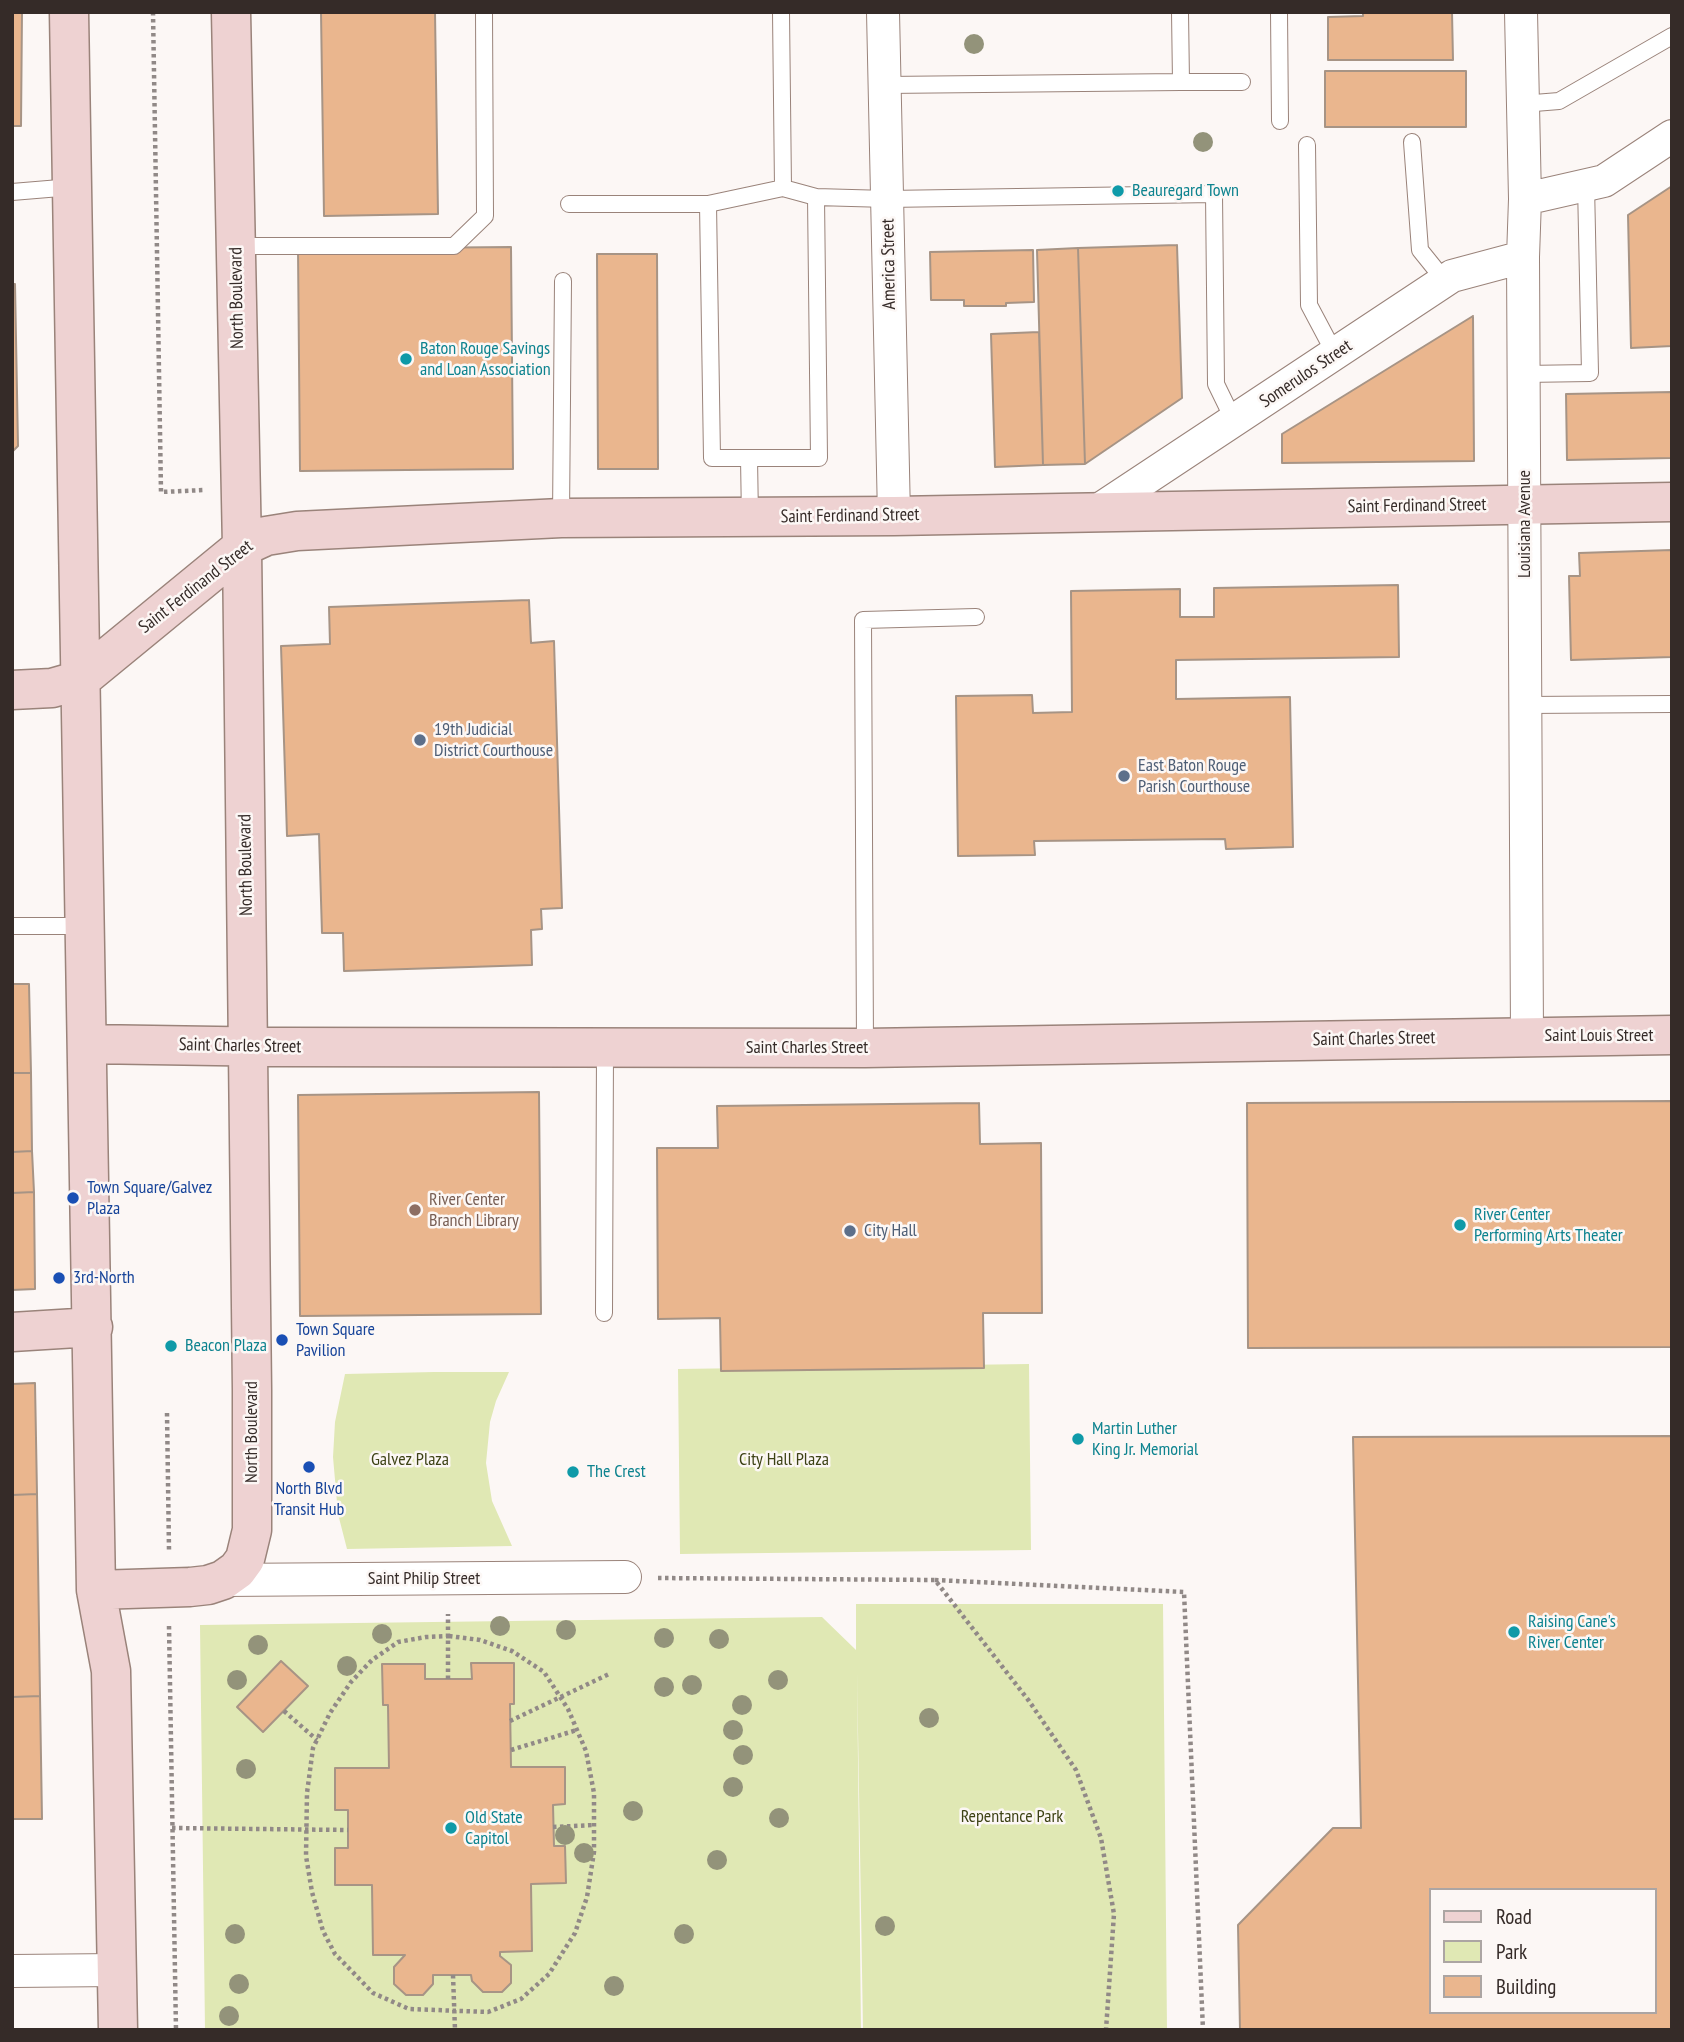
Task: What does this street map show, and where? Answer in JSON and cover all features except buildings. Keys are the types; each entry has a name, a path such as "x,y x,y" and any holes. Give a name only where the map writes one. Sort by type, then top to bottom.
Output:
{"street":[{"path":"69,12 96,1590 111,1671 118,2030"},
{"name":"North Boulevard","path":"223,1580 237,1570 245,1559 251,1530 242,547 231,12"},
{"name":"America Street","path":"883,12 894,516"},
{"name":"Louisiana Avenue","path":"1521,12 1525,199 1523,257 1527,1037"},
{"path":"1525,199 1605,181 1672,136"},
{"name":"Somerulos Street","path":"1097,511 1452,276 1523,257"},
{"name":"Saint Ferdinand Street","path":"80,680 242,547 278,533 561,518 894,516 1672,502"},
{"path":"12,690 52,688 80,680"},
{"name":"Saint Louis Street","path":"1527,1037 1672,1035"},
{"name":"Saint Charles Street","path":"88,1044 865,1048 1527,1037"},
{"path":"12,1332 93,1327"},
{"name":"Saint Philip Street","path":"223,1580 625,1577"},
{"path":"96,1590 190,1587 223,1580"},
{"path":"12,1970 117,1970"}],"lane":[{"path":"236,246 454,246 485,216 484,12"},
{"path":"781,12 783,188"},
{"path":"1180,12 1181,82"},
{"path":"1279,12 1280,121"},
{"path":"1522,104 1559,101 1672,36"},
{"path":"885,85 1242,82"},
{"path":"1412,142 1420,250 1445,281"},
{"path":"1307,145 1309,305 1335,354"},
{"path":"1524,374 1590,373 1586,185"},
{"path":"12,191 72,187"},
{"path":"569,204 708,204 783,188 816,197 887,199 1214,194 1216,384 1234,421"},
{"path":"708,204 712,458 819,458 816,197"},
{"path":"561,518 563,281"},
{"path":"749,458 750,517"},
{"path":"865,1048 863,620 976,617"},
{"path":"1526,705 1672,704"},
{"path":"12,926 85,926"},
{"path":"604,1313 605,1048"}],"path":[{"path":"153,12 160,492 211,490"},
{"path":"167,1413 169,1551"},
{"path":"625,1577 934,1580 1184,1592 1203,2030"},
{"path":"447,1579 448,1679"},
{"path":"934,1580 1029,1701 1076,1770 1101,1838 1114,1914 1106,2030"},
{"path":"169,1626 176,2030"},
{"path":"449,1636 480,1640 512,1651 544,1672 561,1697 586,1751 594,1793 594,1852 587,1897 575,1933 549,1974 520,1999 488,2012 409,2009 373,1993 335,1954 323,1931 312,1892 306,1856 307,1793 313,1748 330,1713 351,1682 372,1660 398,1642 449,1636"},
{"path":"510,1721 609,1674"},
{"path":"284,1711 317,1740"},
{"path":"511,1750 577,1730"},
{"path":"553,1827 594,1825"},
{"path":"172,1828 348,1830"},
{"path":"453,1975 455,2030"}],"green space":[{"name":"City Hall Plaza","path":"1029,1364 1031,1550 680,1554 678,1369"},
{"name":"Galvez Plaza","path":"509,1372 490,1422 486,1463 492,1501 512,1546 347,1549 338,1514 333,1457 335,1422 345,1374"},
{"name":"Repentance Park","path":"856,1604 1163,1604 1167,2030 863,2030 857,1671 861,2030 205,2030 200,1625 822,1617 856,1650"}],"place":[{"name":"Beauregard Town","path":"1118,191"},
{"name":"Baton Rouge Savings and Loan Association","path":"406,359"},
{"name":"19th Judicial District Courthouse","path":"420,740"},
{"name":"East Baton Rouge Parish Courthouse","path":"1124,776"},
{"name":"Town Square/Galvez Plaza","path":"73,1198"},
{"name":"River Center Branch Library","path":"415,1210"},
{"name":"River Center Performing Arts Theater","path":"1460,1225"},
{"name":"City Hall","path":"850,1231"},
{"name":"3rd-North","path":"59,1278"},
{"name":"Town Square Pavilion","path":"282,1340"},
{"name":"Beacon Plaza","path":"171,1346"},
{"name":"Martin Luther King Jr. Memorial","path":"1078,1439"},
{"name":"North Blvd Transit Hub","path":"309,1467"},
{"name":"The Crest","path":"573,1472"},
{"name":"Raising Cane's River Center","path":"1514,1632"},
{"name":"Old State Capitol","path":"451,1828"}]}
